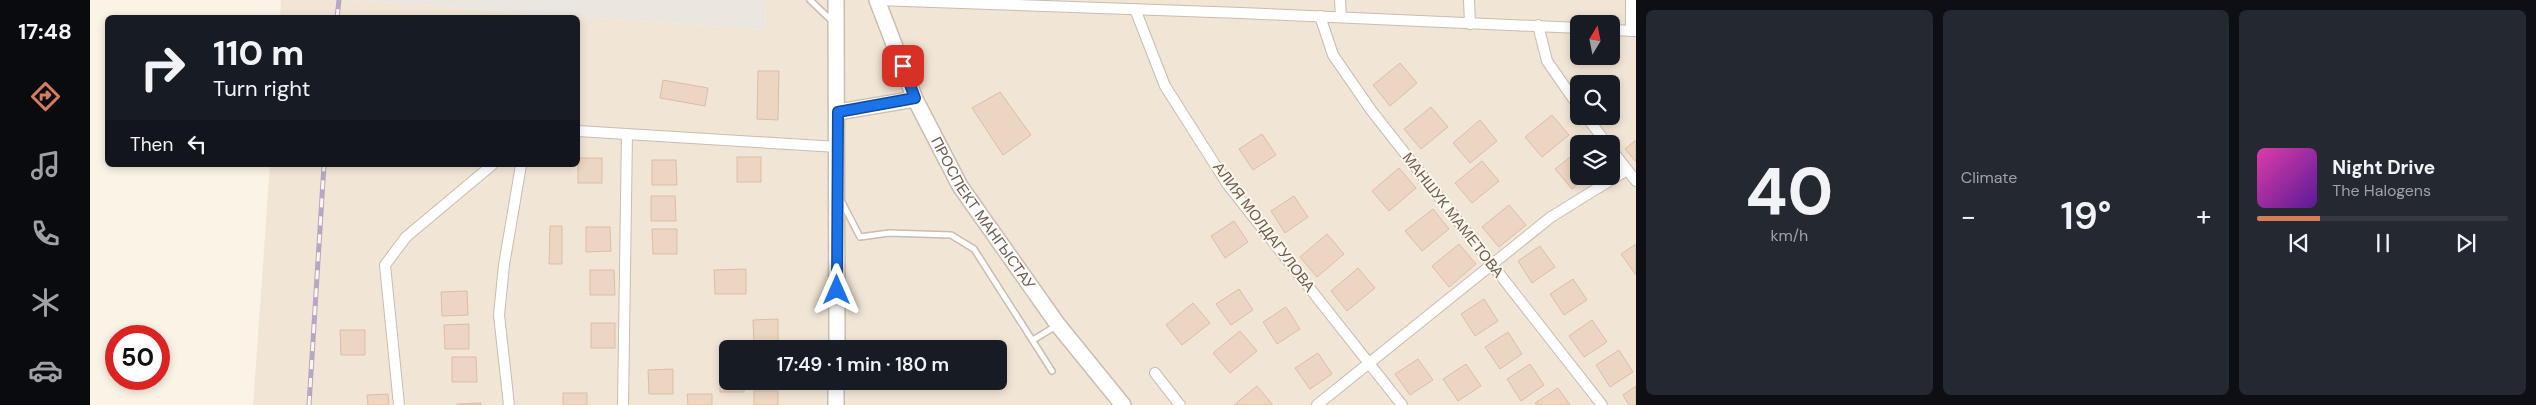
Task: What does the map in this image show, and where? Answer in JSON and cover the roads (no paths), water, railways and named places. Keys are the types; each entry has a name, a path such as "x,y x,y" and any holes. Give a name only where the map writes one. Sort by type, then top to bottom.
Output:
{"street":[{"path":"836,0 838,112 837,340"},
{"path":"877,0 989,2 1135,9 1174,5 1320,16 1570,27"},
{"name":"ПРОСПЕКТ МАНГЫСТАУ","path":"877,0 915,98 960,186 1058,325 1118,403"},
{"path":"1340,0 1341,17"},
{"path":"1469,0 1470,24"},
{"path":"1620,30 1634,31 1632,0"},
{"name":"АЛИЯ МОЛДАГУЛОВА","path":"1135,9 1166,86 1228,185 1402,405"},
{"name":"МАНШУК МАМЕТОВА","path":"1320,16 1333,55 1371,110 1602,405"},
{"path":"1538,25 1547,61 1570,94"},
{"path":"838,112 915,98"},
{"path":"580,131 837,146"},
{"path":"624,405 627,134"},
{"path":"1620,160 1636,181"},
{"path":"400,405 385,265 406,237 490,167"},
{"path":"509,405 499,315 504,265 521,167"},
{"path":"1317,405 1551,217 1628,170"},
{"path":"1155,373 1180,405"},
{"path":"836,390 836,405"}],"lane":[{"path":"810,0 836,26"},
{"path":"837,193 860,237 889,233 951,235 974,249 1052,371"},
{"path":"1033,340 1058,325"}],"railway":[{"path":"337,15 339,0"},
{"path":"309,405 324,167"}]}
